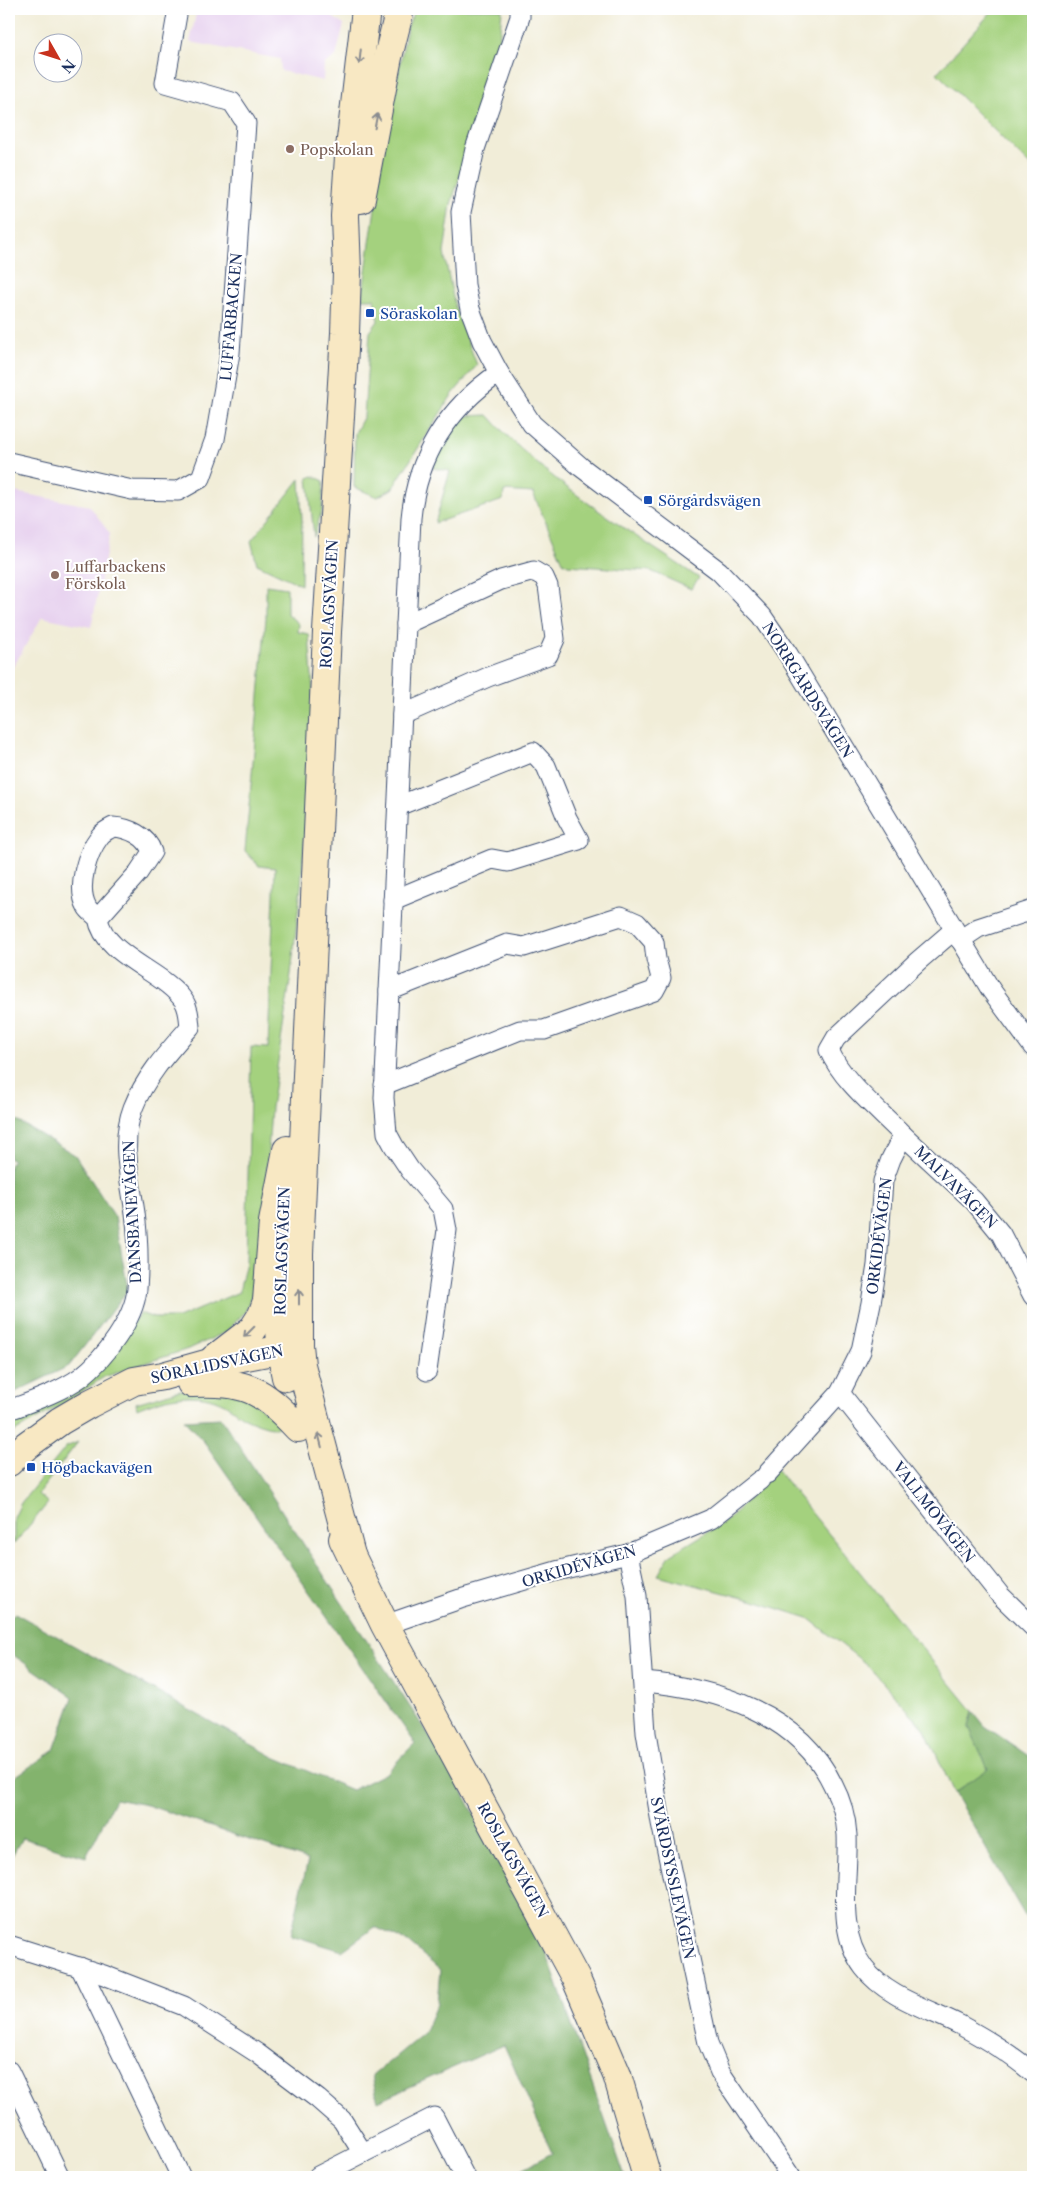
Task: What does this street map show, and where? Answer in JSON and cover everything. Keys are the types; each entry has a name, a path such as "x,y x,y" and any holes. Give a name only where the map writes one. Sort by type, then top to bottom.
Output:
{"main road":[{"name":"ROSLAGSVÄGEN","path":"366,9 345,206 347,272 326,632 299,1253 291,1357 298,1428 307,1461 326,1509 385,1625 576,1979 617,2076 648,2177"},
{"name":"ROSLAGSVÄGEN","path":"347,272 388,57 400,9"},
{"name":"ROSLAGSVÄGEN","path":"313,936 286,1150 279,1320 351,1555"},
{"path":"199,1374 253,1330 262,1315 267,1301 273,1222 286,1150"},
{"name":"SÖRALIDSVÄGEN","path":"9,1462 27,1445 60,1421 134,1381 199,1374 291,1357"},
{"path":"199,1374 254,1390 279,1408 298,1428"}],"street":[{"name":"LUFFARBACKEN","path":"9,462 132,490 178,491 201,478 215,439 230,353 246,124 232,102 165,83 178,9"},
{"name":"NORRGÅRDSVÄGEN","path":"505,62 508,9"},
{"name":"NORRGÅRDSVÄGEN","path":"520,9 520,17 475,149 461,212 465,285 470,309 482,340 499,373 532,424 581,467 719,571 762,616 788,654 991,990 1033,1047"},
{"path":"427,1371 448,1230 442,1209 410,1170 387,1132 384,1085 413,498 431,446 452,413 474,391 499,373"},
{"path":"402,715 488,677 548,655 555,639 548,586 544,577 534,571 501,580 406,624"},
{"path":"393,900 492,859 508,862 579,840 567,818 546,766 533,752 398,806"},
{"name":"DANSBANEVÄGEN","path":"9,1410 50,1394 80,1377 106,1353 127,1321 137,1290 135,1215 127,1168 127,1133 133,1109 146,1082 163,1058 190,1028 189,1013 184,1001 170,987 120,950 106,936 98,918 87,909 83,885 87,866 101,835 113,827 126,828 150,844 152,852 138,873 98,918"},
{"path":"903,1135 846,1076 833,1060 829,1050 836,1038 918,961 957,935 1033,910"},
{"path":"384,1085 520,1030 544,1030 654,991 661,978 654,942 638,923 620,916 524,948 507,944 389,991"},
{"name":"MALVAVÄGEN","path":"903,1135 974,1201 1001,1234 1033,1296"},
{"name":"ORKIDÉVÄGEN","path":"385,1625 521,1582 628,1554 711,1519 764,1477 840,1393 855,1364 865,1333 877,1265 883,1181 903,1135"},
{"name":"VALLMOVÄGEN","path":"840,1393 1000,1595 1033,1627"},
{"name":"SVÄRDSYSSLEVÄGEN","path":"628,1554 637,1596 646,1733 661,1823 708,2043 720,2072 791,2177"},
{"path":"643,1682 702,1691 750,1707 771,1718 805,1745 820,1761 840,1800 847,1834 846,1917 848,1935 856,1956 865,1969 896,1993 961,2026 1019,2061 1033,2073"},
{"path":"9,1945 80,1967 184,2006 257,2053 318,2099 342,2120 363,2153"},
{"path":"80,1967 181,2177"},
{"path":"9,2071 60,2177"},
{"path":"318,2176 340,2172 363,2153 434,2117 465,2177"}],"shaded area":[{"path":"197,9 333,9 332,17 344,24 336,56 324,64 323,81 281,71 280,59 190,42"},
{"name":"Luffarbackens Förskola","path":"9,491 90,506 110,534 91,627 42,617 9,674"}],"green space":[{"path":"415,9 502,10 497,62 451,204 444,253 455,307 477,365 452,395 392,489 377,497 354,487 355,433 364,416 370,332 378,321 374,299 362,299 384,146 407,28"},
{"path":"994,9 1033,9 1033,169 937,73"},
{"path":"488,415 510,439 535,461 588,503 699,578 691,589 651,571 568,565 563,562 533,493 504,491 503,500 435,523 450,471 432,468 445,434 463,416"},
{"path":"313,476 324,481 322,510 314,537 308,478"},
{"path":"300,479 302,520 301,585 257,564 251,541"},
{"path":"266,585 287,588 287,614 299,624 298,632 309,634 313,692 312,739 301,887 291,974 271,1108 260,1273 245,1312 226,1332 191,1348 104,1377 58,1407 16,1431 9,1438 9,1424 39,1411 76,1391 140,1313 154,1318 178,1318 239,1292 246,1262 251,1047 268,1048 275,868 259,866 245,851 266,618"},
{"path":"9,1109 14,1119 75,1155 115,1217 128,1290 69,1366 9,1395 9,1165 13,1160 9,1158"},
{"path":"180,1390 240,1391 281,1424 276,1428 259,1424 243,1417 223,1403 199,1396 168,1399 137,1409 136,1403"},
{"path":"221,1418 450,1768 541,1938 625,2177 507,2177 552,2153 504,2045 378,2101 372,2076 424,2033 437,2003 440,1970 408,1942 375,1927 342,1951 291,1935 308,1860 147,1805 115,1799 86,1857 22,1838 9,1861 9,1781 54,1750 73,1697 9,1652 9,1620 15,1613 274,1757 352,1790 386,1773 415,1743 205,1443 184,1420"},
{"path":"78,1442 38,1494 48,1503 14,1544 14,1518 21,1503 66,1447"},
{"path":"776,1469 973,1711 969,1727 989,1769 954,1793 924,1728 866,1664 808,1618 751,1600 658,1575 670,1555 729,1519"},
{"path":"973,1711 985,1726 1033,1759 1033,1930 954,1793 988,1769 969,1727"}],"place":[{"name":"Popskolan","path":"290,149"},
{"name":"Söraskolan","path":"370,313"},
{"name":"Sörgårdsvägen","path":"648,500"},
{"name":"Luffarbackens Förskola","path":"55,575"},
{"name":"Högbackavägen","path":"31,1467"}]}
